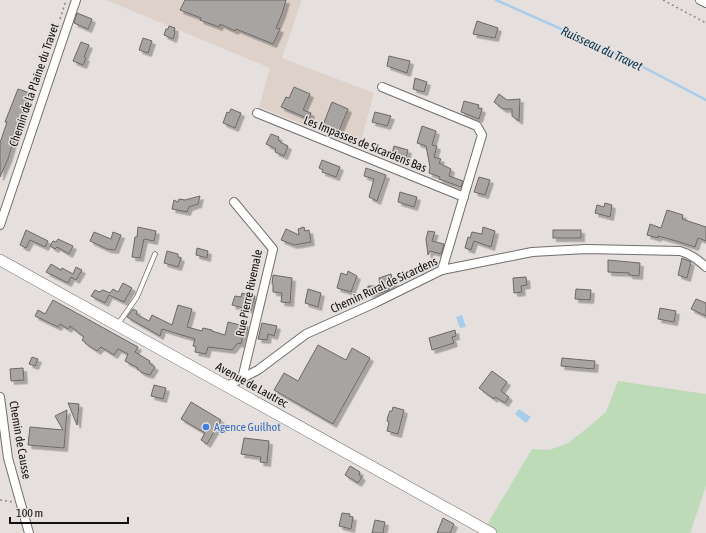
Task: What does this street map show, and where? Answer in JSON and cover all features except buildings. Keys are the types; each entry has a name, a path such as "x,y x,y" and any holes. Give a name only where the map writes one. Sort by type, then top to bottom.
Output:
{"main road":[{"name":"Avenue de Lautrec","path":"1,262 118,324 491,533"}],"street":[{"name":"Chemin de la Plaine du Travet","path":"0,225 76,0"},
{"path":"700,0 706,3"},
{"path":"382,87 477,126 482,135 442,270"},
{"name":"Les Impasses de Sicardens Bas","path":"257,113 464,196"},
{"name":"Rue Pierre Rivemale","path":"234,202 273,249 242,379"},
{"name":"Chemin Rural de Sicardens","path":"227,386 258,370 306,334 375,303 442,270 532,252 586,249 680,251 694,256 706,267"},
{"name":"Chemin de Causse","path":"0,397 8,458 29,533"}],"lane":[{"path":"118,324 137,297 155,254"}],"path":[{"path":"664,0 706,23"},
{"path":"0,500 15,502"}],"shaded area":[{"path":"106,0 302,0 282,58 374,93 360,146 259,107 270,68"}],"green space":[{"path":"618,381 706,394 706,486 690,533 482,533 532,449 549,450 568,443 586,429 606,412"}],"water":[{"path":"462,315 466,327 460,328 456,317"},
{"path":"519,409 531,417 526,423 515,414"}],"waterway":[{"name":"Ruisseau du Travet","path":"496,0 624,57 706,100"}],"place":[{"name":"Agence Guilhot","path":"206,427"}]}
